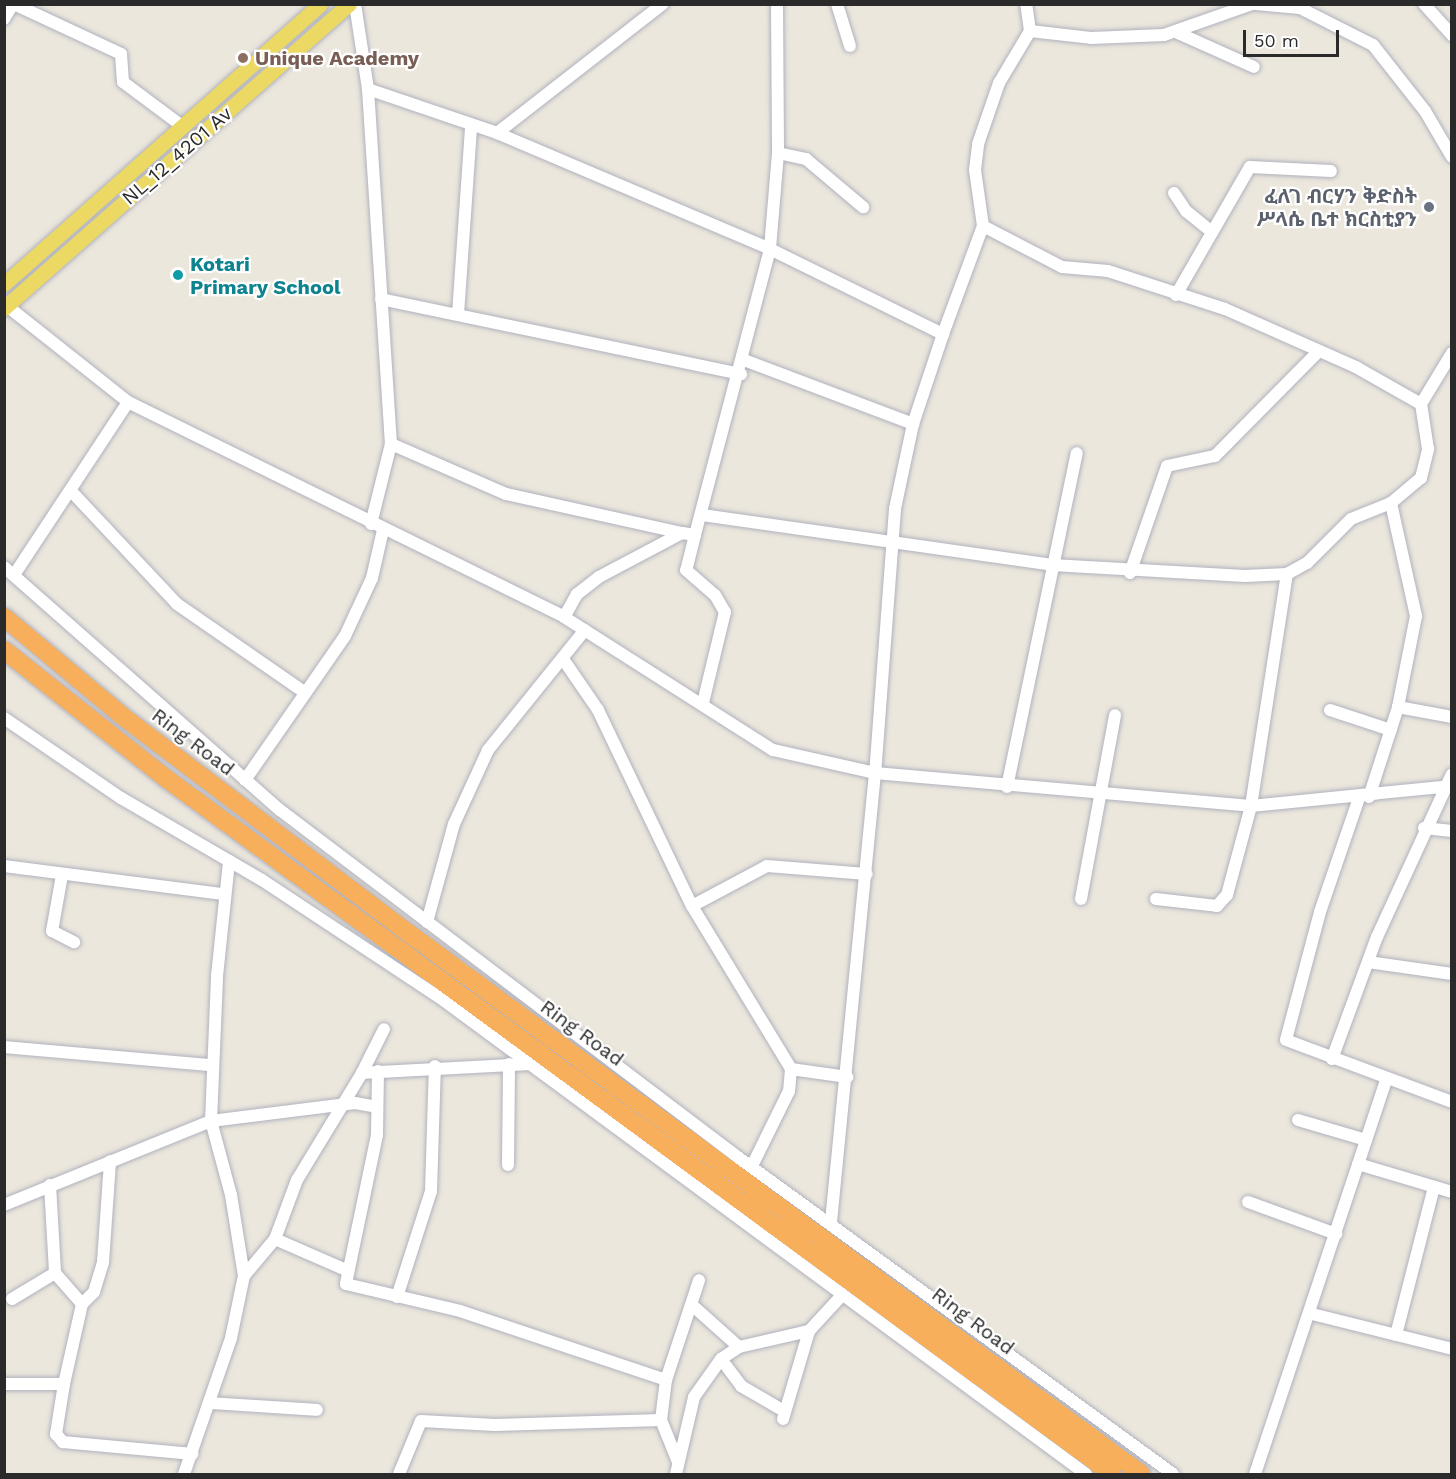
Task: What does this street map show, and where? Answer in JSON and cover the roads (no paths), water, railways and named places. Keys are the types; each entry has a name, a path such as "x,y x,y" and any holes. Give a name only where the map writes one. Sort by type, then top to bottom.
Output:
{"highway":[{"name":"Ring Road","path":"4,617 121,716 410,934 1141,1474"},
{"name":"Ring Road","path":"4,650 167,779 1112,1474"}],"main road":[{"name":"NL_12_4201 Av","path":"4,284 320,4"},
{"name":"NL_12_4201 Av","path":"6,307 349,4"}],"street":[{"path":"4,19 14,4 121,54 123,82 182,126"},
{"path":"355,4 368,89 391,444 371,524"},
{"path":"497,133 663,4"},
{"path":"703,703 725,612 715,595 686,570 741,374 770,249 778,153 777,4"},
{"path":"837,4 850,46"},
{"path":"831,1224 867,874 895,542 895,509 913,424 982,226 975,170 985,113 1030,31 1026,4"},
{"path":"1030,31 1128,38 1178,33 1254,4 1300,8 1372,45 1425,111 1452,157"},
{"path":"1424,4 1452,35"},
{"path":"1178,33 1254,67"},
{"path":"368,89 497,133 770,249 943,334"},
{"path":"458,314 471,126"},
{"path":"778,153 806,159 863,207"},
{"path":"1176,295 1250,167 1331,171"},
{"path":"1174,193 1186,211 1211,231"},
{"path":"702,515 1052,566 1130,573 1287,573 1317,556 1351,519 1391,503 1412,490 1425,464 1428,428 1421,404 1319,351 1225,309 1176,295 1108,271 1062,267 982,226"},
{"path":"381,299 741,374"},
{"path":"6,307 128,402 383,530 564,617 703,703 773,750 875,773 1007,787 1251,806 1364,797 1449,787"},
{"path":"1130,573 1167,466 1215,456 1319,351"},
{"path":"1421,404 1452,353"},
{"path":"744,360 913,424"},
{"path":"14,575 128,402"},
{"path":"391,444 506,494 695,535"},
{"path":"1007,787 1077,453"},
{"path":"71,491 177,604 304,692"},
{"path":"1391,503 1416,616 1398,707 1364,797 1286,1038 1386,1080 1452,1102"},
{"path":"245,780 355,618 383,530"},
{"path":"564,617 584,586 682,533"},
{"path":"4,567 245,780 428,922 752,1166 1173,1474"},
{"path":"1156,899 1222,904 1251,806 1287,573"},
{"path":"428,922 454,824 488,750 585,630"},
{"path":"563,659 598,710 692,906 791,1069 789,1091 752,1166"},
{"path":"1398,707 1452,717"},
{"path":"1330,710 1391,729"},
{"path":"1082,899 1114,716"},
{"path":"4,718 121,798 229,861 439,997 1086,1474"},
{"path":"1332,1059 1368,962 1424,828 1449,787 1452,774"},
{"path":"1424,828 1452,831"},
{"path":"184,1474 210,1403 244,1276 231,1195 211,1121 211,1065 223,894 229,861"},
{"path":"4,866 223,894"},
{"path":"692,906 767,866 867,874"},
{"path":"62,875 52,931 74,942"},
{"path":"1368,962 1452,974"},
{"path":"244,1276 275,1239 297,1180 362,1073 384,1029"},
{"path":"4,1047 211,1065"},
{"path":"508,1166 509,1064"},
{"path":"362,1073 435,1066 529,1064"},
{"path":"397,1297 431,1191 435,1066"},
{"path":"791,1069 847,1077"},
{"path":"378,1071 377,1135 344,1280 351,1287 513,1326 666,1380"},
{"path":"1255,1474 1312,1314 1386,1080"},
{"path":"4,1205 211,1121 342,1105 377,1107"},
{"path":"1298,1120 1366,1140"},
{"path":"110,1161 103,1262 94,1292 82,1304 64,1384 57,1439 192,1454"},
{"path":"1358,1164 1452,1192"},
{"path":"50,1185 55,1273 82,1304"},
{"path":"1396,1335 1434,1187"},
{"path":"1248,1202 1336,1234"},
{"path":"275,1239 346,1270"},
{"path":"12,1299 55,1273"},
{"path":"677,1468 662,1420 666,1380 699,1280"},
{"path":"721,1359 741,1386 783,1415 809,1330 843,1294"},
{"path":"692,1305 739,1347"},
{"path":"1312,1314 1452,1349"},
{"path":"677,1468 694,1397 721,1359 739,1347 809,1330"},
{"path":"4,1384 64,1384"},
{"path":"210,1403 318,1410"},
{"path":"399,1474 421,1421 495,1425 662,1420"}],"place":[{"name":"Unique Academy","path":"243,58"},
{"name":"ፈለገ ብርሃን ቅድስት ሥላሴ ቤተ ክርስቲያን","path":"1429,207"},
{"name":"Kotari Primary School","path":"178,275"}]}
